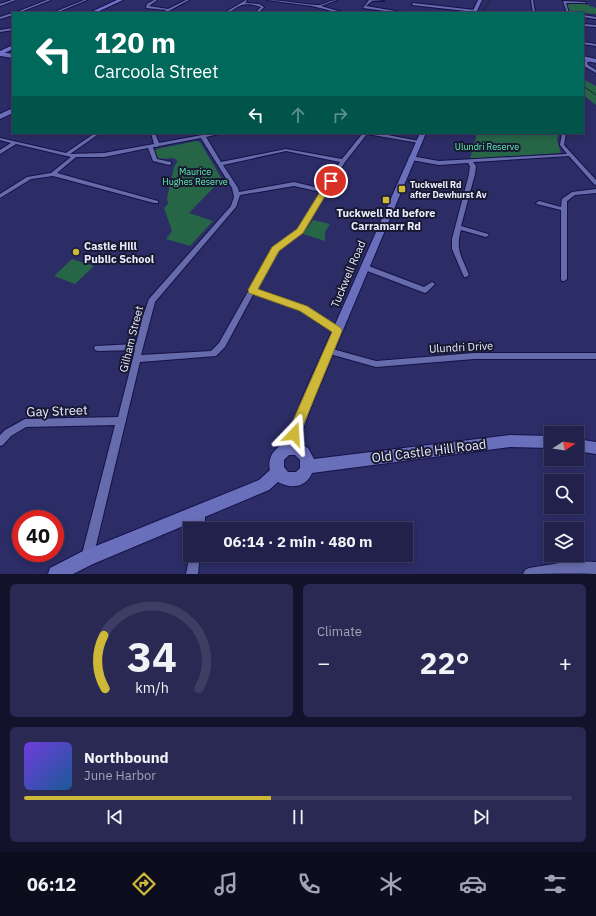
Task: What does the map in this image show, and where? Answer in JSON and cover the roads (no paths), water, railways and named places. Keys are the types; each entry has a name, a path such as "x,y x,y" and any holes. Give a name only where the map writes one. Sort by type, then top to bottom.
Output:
{"main road":[{"path":"95,12 122,0"},
{"path":"0,53 12,47"}],"street":[{"path":"0,5 15,0"},
{"path":"17,12 50,0"},
{"path":"56,12 86,0"},
{"path":"156,0 147,7 169,10"},
{"path":"165,12 188,0"},
{"path":"227,12 248,0"},
{"path":"268,0 319,7 340,12"},
{"path":"319,7 336,0"},
{"path":"384,1 371,0 364,7 399,12"},
{"path":"413,4 474,12 480,0"},
{"path":"532,0 534,12"},
{"path":"439,7 442,2"},
{"path":"568,12 564,2 585,3"},
{"path":"242,3 259,5 263,8 257,12"},
{"path":"326,12 332,10"},
{"path":"0,18 12,14"},
{"path":"584,16 596,18"},
{"path":"584,25 596,26"},
{"path":"0,31 12,29"},
{"path":"584,44 596,45"},
{"path":"0,53 12,56"},
{"path":"596,61 586,59 585,63 586,66 596,72"},
{"path":"0,116 12,110"},
{"path":"67,154 97,134"},
{"path":"153,134 157,146"},
{"path":"0,139 75,156 104,155 217,134"},
{"path":"137,359 213,354 222,345 275,249 300,231 343,161 364,134"},
{"path":"379,134 421,138"},
{"path":"564,134 562,145 569,155 596,183"},
{"path":"203,137 238,194 294,184 325,191"},
{"name":"Tuckwell Road","path":"290,449 296,425 421,138"},
{"path":"0,152 15,143"},
{"path":"150,147 155,160 169,163"},
{"path":"219,164 286,150 343,161"},
{"path":"411,158 439,163 569,155"},
{"path":"54,174 75,156"},
{"path":"466,275 455,248 455,239 472,174 473,166 469,161"},
{"path":"0,196 29,178 54,174 156,202"},
{"path":"564,279 564,200 574,193 596,191"},
{"name":"Gilham Street","path":"87,558 152,301 234,206 238,194"},
{"path":"539,203 564,208"},
{"path":"458,227 486,235"},
{"path":"364,267 425,290 432,284"},
{"path":"252,290 303,308 337,331"},
{"path":"98,348 140,347"},
{"name":"Ulundri Drive","path":"329,351 376,364 474,356 596,356"},
{"name":"Gay Street","path":"0,442 8,433 25,423 122,421"},
{"name":"Old Castle Hill Road","path":"307,467 510,441 544,442"},
{"path":"584,446 596,448"},
{"path":"290,449 300,451 307,459 307,467 304,474 296,480 285,479 278,472 276,467 278,457 285,450 290,449"},
{"path":"56,574 87,558 264,485 278,472"},
{"path":"200,512 200,522"},
{"path":"192,574 194,562"},
{"path":"529,574 572,567 596,568"}],"waterway":[{"path":"484,12 490,0"},
{"path":"584,87 596,95"}],"place":[{"name":"Tuckwell Rd after Dewhurst Av","path":"402,189"},
{"name":"Tuckwell Rd before Carramarr Rd","path":"386,200"},
{"name":"Castle Hill Public School","path":"76,252"}],"park label":[{"name":"Ulundri Reserve","path":"487,146"},
{"name":"Maurice Hughes Reserve","path":"195,176"}]}
